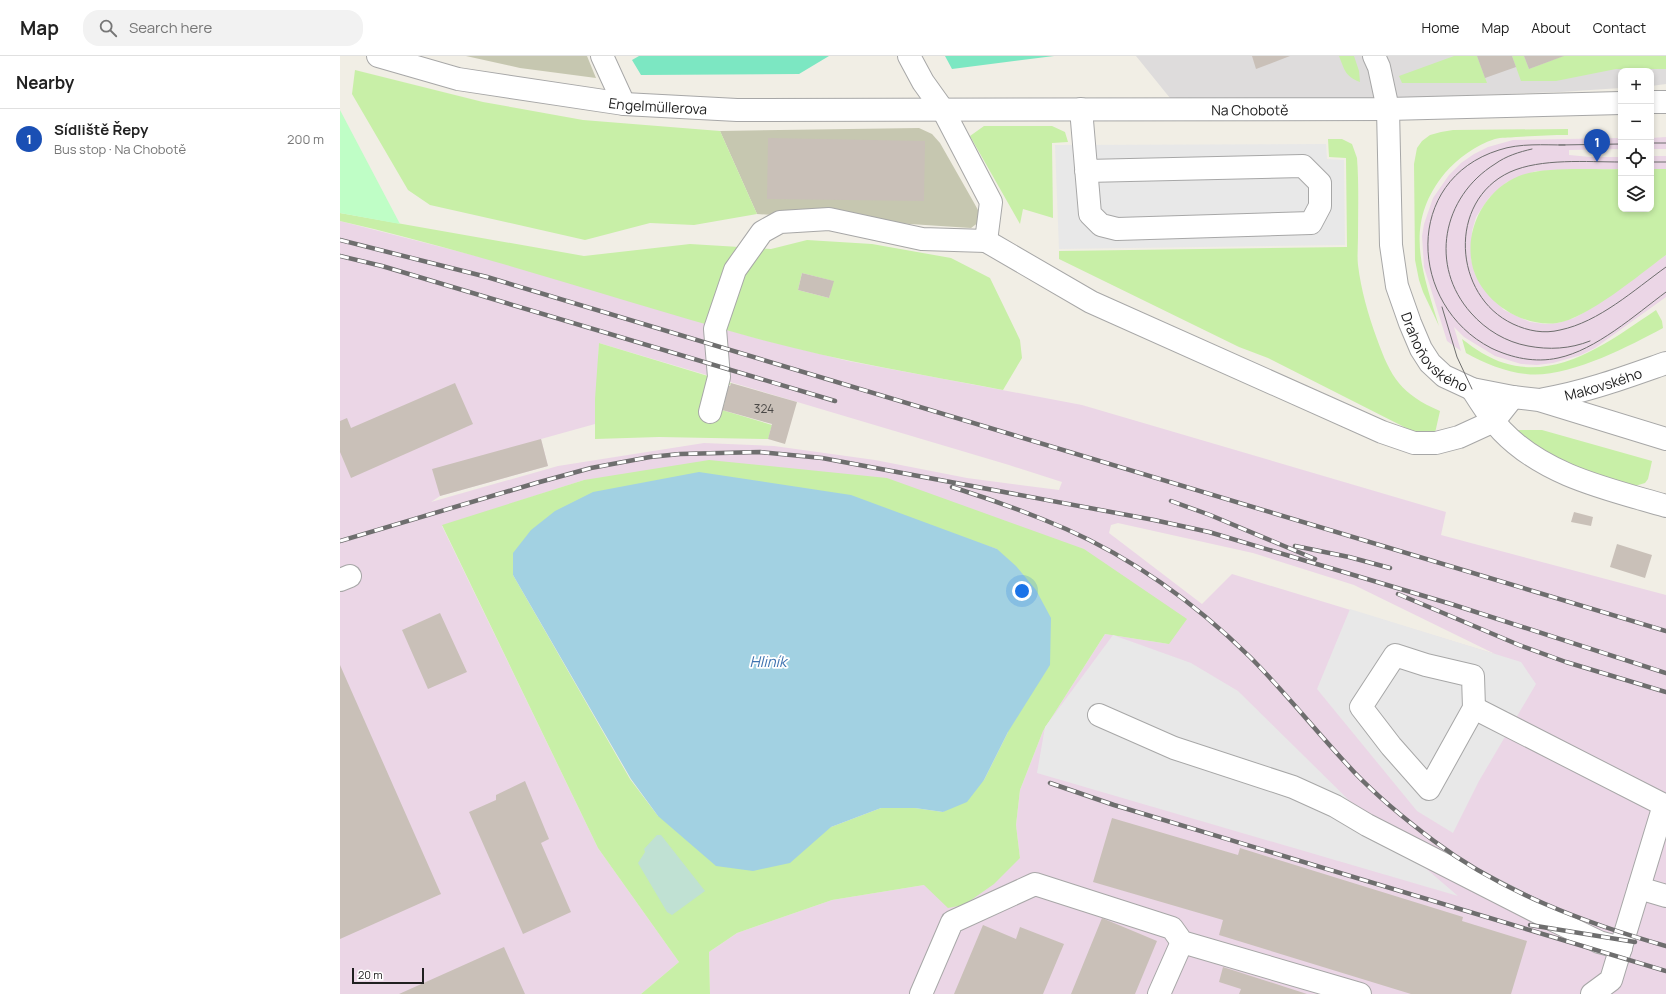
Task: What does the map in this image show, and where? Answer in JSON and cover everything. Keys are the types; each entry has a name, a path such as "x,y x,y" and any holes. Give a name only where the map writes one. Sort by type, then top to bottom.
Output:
{"street":[{"name":"Engelmüllerova","path":"378,56 458,79 624,104 737,110 943,110"},
{"path":"602,56 624,104"},
{"path":"909,56 923,82 943,110 991,202 986,241"},
{"name":"Drahoňovského","path":"1374,56 1379,67 1388,109 1391,245 1397,286 1421,349 1430,363 1444,376 1472,389 1513,397 1539,400 1666,439"},
{"path":"1654,102 1666,102"},
{"name":"Na Chobotě","path":"943,110 1388,109 1618,103"},
{"path":"1081,109 1086,171 1090,214 1101,224 1117,229 1311,223 1320,206 1320,183 1303,166 1086,171"},
{"path":"710,412 719,377 715,329 735,270 762,232 780,222 829,219 922,239 986,241 1091,302 1382,432 1414,443 1436,443 1459,437 1494,421 1513,397"},
{"name":"Makovského","path":"1539,400 1586,390 1666,363"},
{"path":"1472,389 1494,421 1518,445 1532,456 1553,468 1579,479 1664,500"},
{"path":"1395,655 1426,665 1473,676 1474,708 1429,788 1390,746 1361,707 1395,655"},
{"path":"1474,708 1665,805 1611,980 1592,994"},
{"path":"1099,715 1174,748 1293,787 1335,806 1367,825 1556,921 1599,942 1621,948"},
{"path":"921,994 952,922 1034,884 1172,928 1182,942 1360,994"},
{"path":"1639,888 1666,896"},
{"path":"1159,994 1182,942"}],"shaded area":[{"path":"466,56 587,56 596,78 520,68"},
{"path":"1136,56 1666,56 1666,84 1654,86 1654,68 1618,68 1618,88 1560,92 1371,99 1170,98"},
{"path":"919,128 932,134 940,143 983,219 971,228 757,214 720,131"},
{"path":"1666,137 1666,149 1654,149 1654,138"},
{"path":"1618,138 1618,149 1569,150 1569,155 1618,157 1618,169 1536,171 1507,182 1489,198 1476,217 1472,231 1471,259 1475,274 1483,288 1504,310 1530,322 1545,324 1558,323 1574,318 1592,308 1666,255 1666,297 1595,348 1581,355 1553,363 1537,365 1521,364 1495,356 1464,337 1454,327 1461,351 1447,341 1424,267 1422,236 1424,224 1433,198 1449,175 1461,163 1474,154 1488,147 1513,140"},
{"path":"1326,144 1327,159 1344,160 1345,245 1059,249 1055,145"},
{"path":"1654,156 1666,156 1666,169 1654,169"},
{"path":"340,221 492,260 752,337 848,361 1082,405 1446,512 1441,535 1666,595 1666,994 710,994 709,952 737,933 832,900 924,885 1020,858 1016,825 1020,790 1043,731 1105,634 1169,644 584,480 442,526 598,848 679,962 641,994 340,994","holes":["599,343 1009,465 1062,482 1059,490 967,478 875,460 774,446 704,443 558,466 431,502 440,496 548,466 541,439 595,424","1118,523 1253,553 1354,585 1495,654 1232,574 1202,604 1109,533 1111,525"]},
{"path":"1350,609 1521,662 1536,684 1479,781 1453,833 1417,811 1317,689"},
{"path":"1113,635 1191,663 1238,691 1367,818 1458,896 1037,773 1045,727"},
{"path":"657,835 661,835 705,891 672,915 667,912 638,863 645,852 644,849"}],"green space":[{"path":"639,56 829,56 799,74 641,75 632,60"},
{"path":"945,56 1054,56 952,69"},
{"path":"1339,56 1354,56 1359,71 1360,82 1348,75"},
{"path":"1454,56 1477,56 1487,83 1402,83 1399,76"},
{"path":"1512,56 1524,56 1529,69 1563,56 1666,56 1666,69 1618,68 1556,81 1521,81"},
{"path":"355,70 483,102 583,120 720,131 757,214 694,225 650,223 585,240 430,205 408,190 352,94"},
{"path":"340,110 400,224 340,213"},
{"path":"984,126 1052,126 1065,132 1068,142 1052,143 1053,218 1023,209 1020,224 970,136"},
{"path":"1568,129 1568,135 1500,138 1481,145 1462,157 1450,167 1432,192 1424,211 1420,229 1420,248 1422,266 1439,326 1423,292 1415,260 1414,164 1417,148 1422,141 1430,135 1453,130"},
{"path":"1328,139 1342,139 1352,144 1357,158 1358,265 1365,302 1382,353 1393,374 1407,391 1427,405 1440,411 1435,433 1416,433 1268,358 1239,347 1059,259 1059,251 1347,247 1346,158 1329,157"},
{"path":"1569,169 1618,169 1618,212 1654,212 1654,169 1666,169 1666,255 1613,295 1598,305 1569,320 1557,323 1543,323 1528,320 1514,315 1501,307 1490,297 1481,285 1474,272 1471,258 1472,233 1482,209 1489,199 1497,190 1508,182 1529,173"},
{"path":"340,213 584,256 690,244 771,249 807,240 872,244 951,258 990,278 1020,340 1022,358 1003,390 877,366 814,353 751,337 444,247 340,221","holes":["802,273 833,281 829,298 798,290"]},
{"path":"1656,310 1662,321 1663,328 1615,352 1578,367 1559,372 1526,374 1487,364 1466,353 1462,339 1482,353 1506,363 1529,367 1551,365 1574,359 1595,349 1616,337"},
{"path":"599,343 731,383 730,385 723,384 718,401 725,402 722,410 772,425 768,439 659,437 595,439 595,399"},
{"path":"1515,430 1542,430 1652,461 1648,479 1645,483 1635,486 1592,475 1549,456"},
{"path":"709,460 887,478 1084,549 1187,619 1169,644 1105,634 1043,731 1020,790 1016,825 1020,858 994,884 964,905 948,908 924,885 832,900 737,933 709,952 710,994 641,994 679,962 598,848 442,525 584,480","holes":["970,540 997,549 1008,732 984,780 943,812 915,808 881,808 831,827 658,816 630,779 513,575"]}],"water":[{"name":"Hliník","path":"699,472 851,495 997,549 1016,566 1036,590 1051,618 1050,665 1008,732 984,780 967,802 943,812 915,808 881,808 831,827 790,863 753,871 716,866 658,816 631,779 513,575 513,553 531,530 555,511 593,492"}],"building":[{"path":"1252,56 1290,56 1256,69"},
{"path":"1477,56 1512,56 1516,67 1485,78"},
{"path":"1524,56 1564,56 1529,69"},
{"path":"768,138 925,141 924,201 767,199"},
{"path":"802,273 834,281 829,298 798,290"},
{"path":"455,383 473,424 351,478 340,452 340,421 347,418 351,428"},
{"path":"731,383 797,402 785,444 768,439 772,424 722,410 725,402 718,400 723,384 730,386"},
{"path":"541,439 548,466 440,496 432,469"},
{"path":"1574,512 1593,517 1591,526 1571,522"},
{"path":"1617,544 1652,555 1645,578 1610,567"},
{"path":"440,613 467,672 428,689 402,630"},
{"path":"340,665 441,894 340,939"},
{"path":"525,781 549,839 541,843 571,912 523,934 469,812 496,800 496,795"},
{"path":"1112,818 1238,855 1240,848 1463,917 1462,921 1527,941 1511,994 1411,994 1219,935 1223,920 1093,882"},
{"path":"1102,918 1157,941 1135,994 1071,994"},
{"path":"983,925 1016,939 1020,927 1064,944 1043,994 954,994"},
{"path":"504,947 525,994 399,994"},
{"path":"1223,967 1307,994 1239,994 1241,989 1219,982"}],"tram line":[{"path":"1654,143 1666,143"},
{"path":"1559,145 1618,144"},
{"path":"1565,145 1524,145 1499,150 1468,165 1446,188 1432,214 1428,244 1432,274 1444,303 1464,328 1491,348 1515,357 1541,360 1558,358 1587,348 1615,331 1666,292"},
{"path":"1532,149 1522,151 1499,161 1477,178 1463,195 1453,213 1447,233 1446,254 1450,275 1458,294 1471,313 1490,330 1512,342 1528,346 1552,348 1575,346 1590,341"},
{"path":"1618,162 1579,161 1536,165 1510,172 1490,186 1475,204 1467,225 1465,248 1469,271 1478,293 1493,311 1513,324 1530,330 1548,332 1574,326 1602,313 1666,267"},
{"path":"1654,162 1666,162"},
{"path":"1442,307 1457,357 1472,389"}],"railway":[{"path":"340,240 487,277 1666,631"},
{"path":"340,256 382,266 835,401"},
{"path":"340,541 591,468 650,457 680,454 760,452 822,458 1154,520 1209,532 1451,604 1666,673"},
{"path":"952,487 1009,506 1066,529 1116,554 1164,585 1208,619 1250,657 1277,685 1342,759 1374,791 1413,825 1460,859 1516,891 1545,904 1605,927 1666,946"},
{"path":"1171,501 1210,515 1315,559"},
{"path":"1295,546 1349,557 1390,568"},
{"path":"1398,594 1519,645 1566,662 1666,692"},
{"path":"1050,783 1114,805 1666,971"},
{"path":"1530,925 1635,942"}],"place":[{"name":"Sídliště Řepy","path":"1597,162"}]}
